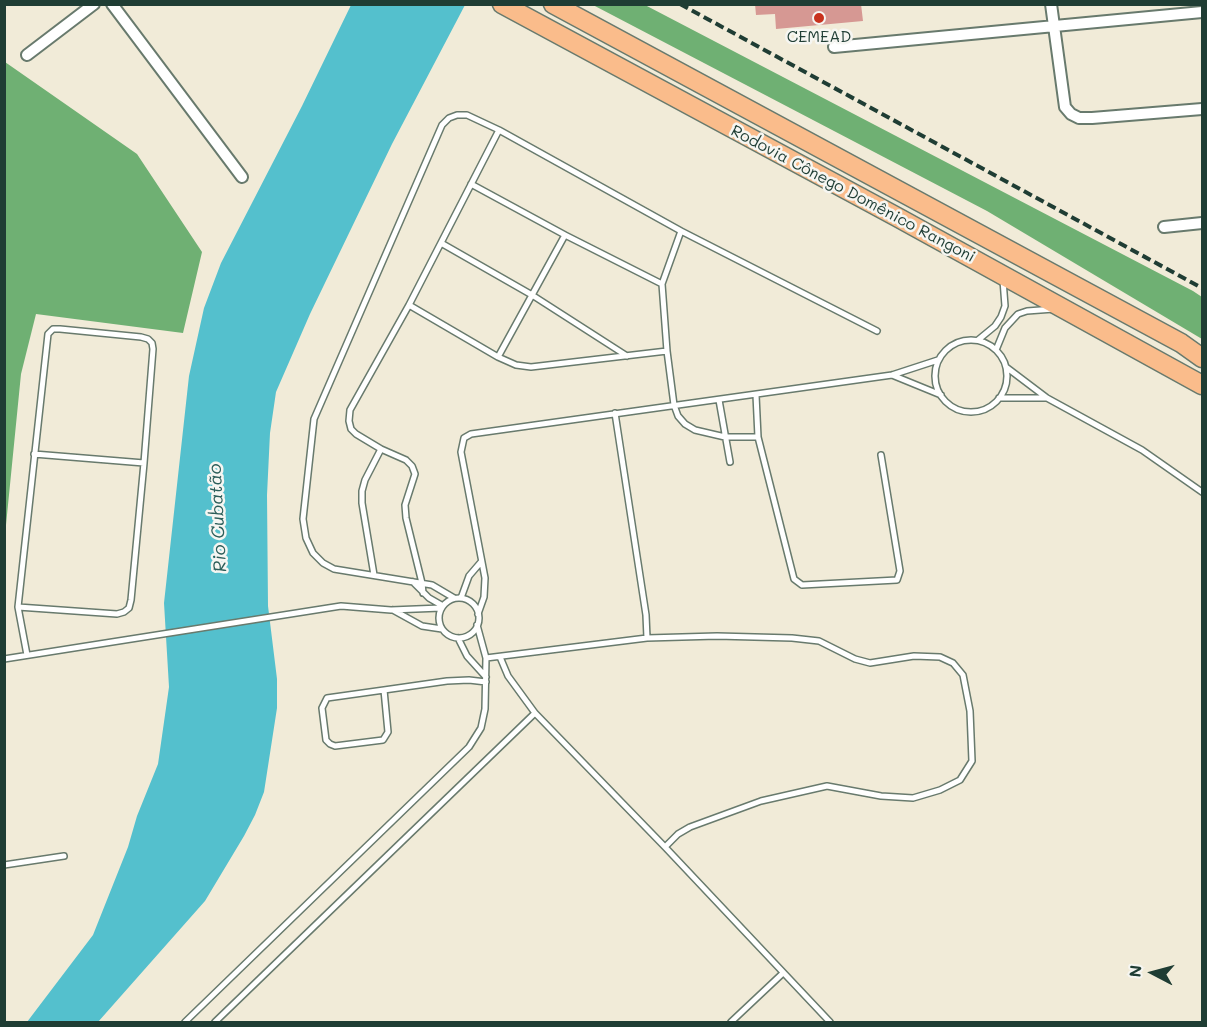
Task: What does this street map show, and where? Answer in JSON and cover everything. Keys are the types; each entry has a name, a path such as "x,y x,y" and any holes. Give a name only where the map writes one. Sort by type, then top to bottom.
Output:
{"highway":[{"name":"Rodovia Cônego Domênico Rangoni","path":"502,4 1203,385"},
{"name":"Rodovia Cônego Domênico Rangoni","path":"553,4 1181,343 1203,357"}],"street":[{"path":"27,55 94,4"},
{"path":"112,4 242,177"},
{"path":"1052,4 1065,107 1071,114 1079,118 1092,118 1203,109"},
{"path":"834,47 1203,12"},
{"path":"1164,227 1203,223"}],"lane":[{"path":"478,614 475,606 469,600 457,598 443,590 422,583 334,569 323,563 313,553 306,538 303,519 314,419 442,125 449,118 467,115 499,130 681,231 877,331"},
{"path":"423,593 406,518 405,506 415,474 412,466 406,460 381,449 351,429 350,410 409,305 499,130"},
{"path":"471,184 662,284"},
{"path":"681,231 662,284 667,351 674,405 678,416 695,430 725,437 758,437"},
{"path":"498,357 565,235"},
{"path":"441,243 532,295 627,356"},
{"path":"978,340 1001,317 1005,306 1002,275"},
{"path":"409,305 498,357 516,365 531,367 667,351"},
{"path":"996,350 1005,328 1018,314 1027,311 1064,309"},
{"path":"18,607 117,614 129,608 153,349 152,343 141,337 60,329 53,330 46,340 18,607 27,655"},
{"path":"941,396 935,375 938,360 955,343 970,339 978,340 996,350 1006,367 1047,398 1142,450 1203,492"},
{"path":"185,1023 469,747 481,728 485,709 486,658 477,626 485,586 461,452 464,438 471,434 892,375 938,360"},
{"path":"892,375 941,396 953,407 970,412 986,408 999,398 1006,383 1006,367"},
{"path":"756,395 758,437 794,579 802,585 897,580 900,571 881,455"},
{"path":"999,398 1047,398"},
{"path":"719,400 730,462"},
{"path":"615,413 646,615 647,638"},
{"path":"374,575 362,491 365,480 381,449"},
{"path":"34,454 144,463"},
{"path":"4,659 138,636 341,606 391,610 442,607 457,598 469,576 481,562"},
{"path":"413,582 423,593 442,607"},
{"path":"442,607 439,619 442,629 447,634 458,638 470,634 477,626"},
{"path":"391,610 422,626 442,629"},
{"path":"486,658 647,638 717,636 792,638 819,641 855,659 870,663 914,656 940,657 953,663 963,675 970,711 972,761 960,780 940,790 913,798 881,796 827,786 761,801 690,827 678,834 665,847"},
{"path":"458,638 467,656 486,680"},
{"path":"500,657 508,676 535,713 830,1023"},
{"path":"384,690 388,732 383,740 335,746 326,740 322,708 327,698 447,681 486,680"},
{"path":"215,1023 535,713"},
{"path":"4,865 64,856"},
{"path":"731,1023 782,974"}],"green space":[{"path":"593,5 645,5 1193,291 1202,297 1202,339 987,211"},
{"path":"5,62 137,154 202,252 183,333 36,314 21,374 5,535"}],"water":[{"name":"Rio Cubatão","path":"351,5 465,5 392,144 310,314 276,392 270,433 267,495 268,606 277,679 277,708 264,792 244,836 205,901 98,1022 27,1022 93,935 158,764 169,687 164,603 189,376 204,308 221,263"}],"building":[{"name":"CEMEAD","path":"755,4 861,4 863,21 776,29 775,14 756,15"}],"railway":[{"path":"680,4 1202,288"}],"place":[{"name":"CEMEAD","path":"819,18"}]}
